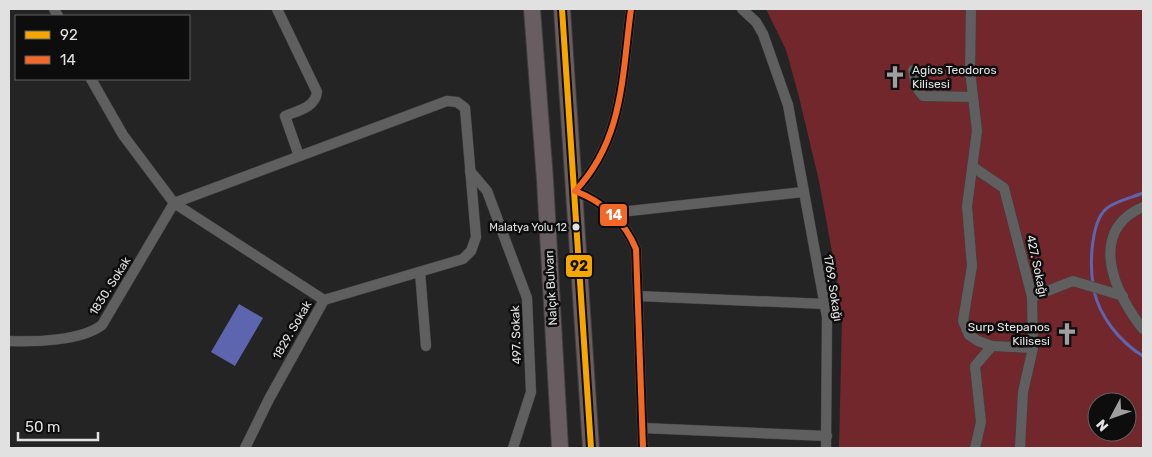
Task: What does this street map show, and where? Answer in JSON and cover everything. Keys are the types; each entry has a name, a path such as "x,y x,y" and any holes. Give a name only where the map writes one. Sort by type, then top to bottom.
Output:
{"highway":[{"name":"Nalçık Bulvarı","path":"532,9 545,180 560,448"},
{"path":"562,9 591,448"}],"street":[{"path":"277,9 317,88 317,97 313,103 285,116 299,156"},
{"path":"631,9 626,66 616,114 599,160 574,191 597,201 611,213 622,224 636,249 643,448"},
{"name":"1769. Sokağı","path":"742,9 756,22 763,34 788,105 827,317 826,448"},
{"path":"971,9 970,71 978,131 967,206 972,266 963,321 966,331 973,339 992,346 1033,348"},
{"path":"913,70 916,87 923,96 973,97"},
{"path":"92,80 123,135 174,203 324,300"},
{"path":"174,203 447,101 454,101 465,108 470,171"},
{"name":"427. Sokağı","path":"973,167 1004,188 1032,297 1033,348 1023,392 1020,448"},
{"name":"1829. Sokak","path":"245,448 273,391 324,300 463,259 471,251 476,237 470,171"},
{"name":"497. Sokak","path":"470,171 486,191 527,298 531,392 513,448"},
{"path":"611,213 803,192"},
{"name":"1830. Sokak","path":"9,341 79,336 91,332 102,325 174,203"},
{"path":"1143,207 1122,219 1110,238 1109,245 1111,261 1123,296 1143,329"},
{"path":"420,272 426,346"},
{"path":"1032,297 1074,281 1123,296"},
{"path":"638,296 825,304"},
{"path":"975,448 981,422 975,366 992,346"},
{"path":"642,428 827,436"}],"shaded area":[{"path":"766,9 1143,9 1143,448 839,448 842,319 836,273 819,181 786,50"}],"water":[{"path":"239,304 263,318 235,366 211,352"}],"waterway":[{"path":"1093,284 1092,254 1098,220 1110,206 1143,193"},
{"path":"1094,291 1101,310 1112,328 1126,344 1143,356"}],"transit line":[{"name":"92","path":"562,9 591,448"},
{"name":"14","path":"631,9 622,82 612,128 603,150 591,171 575,191 585,195 612,213 625,229 636,249 643,448"}],"place":[{"name":"Agios Teodoros Kilisesi","path":"895,77"},
{"name":"Malatya Yolu 12","path":"576,227"},
{"name":"Surp Stepanos Kilisesi","path":"1067,334"}]}
